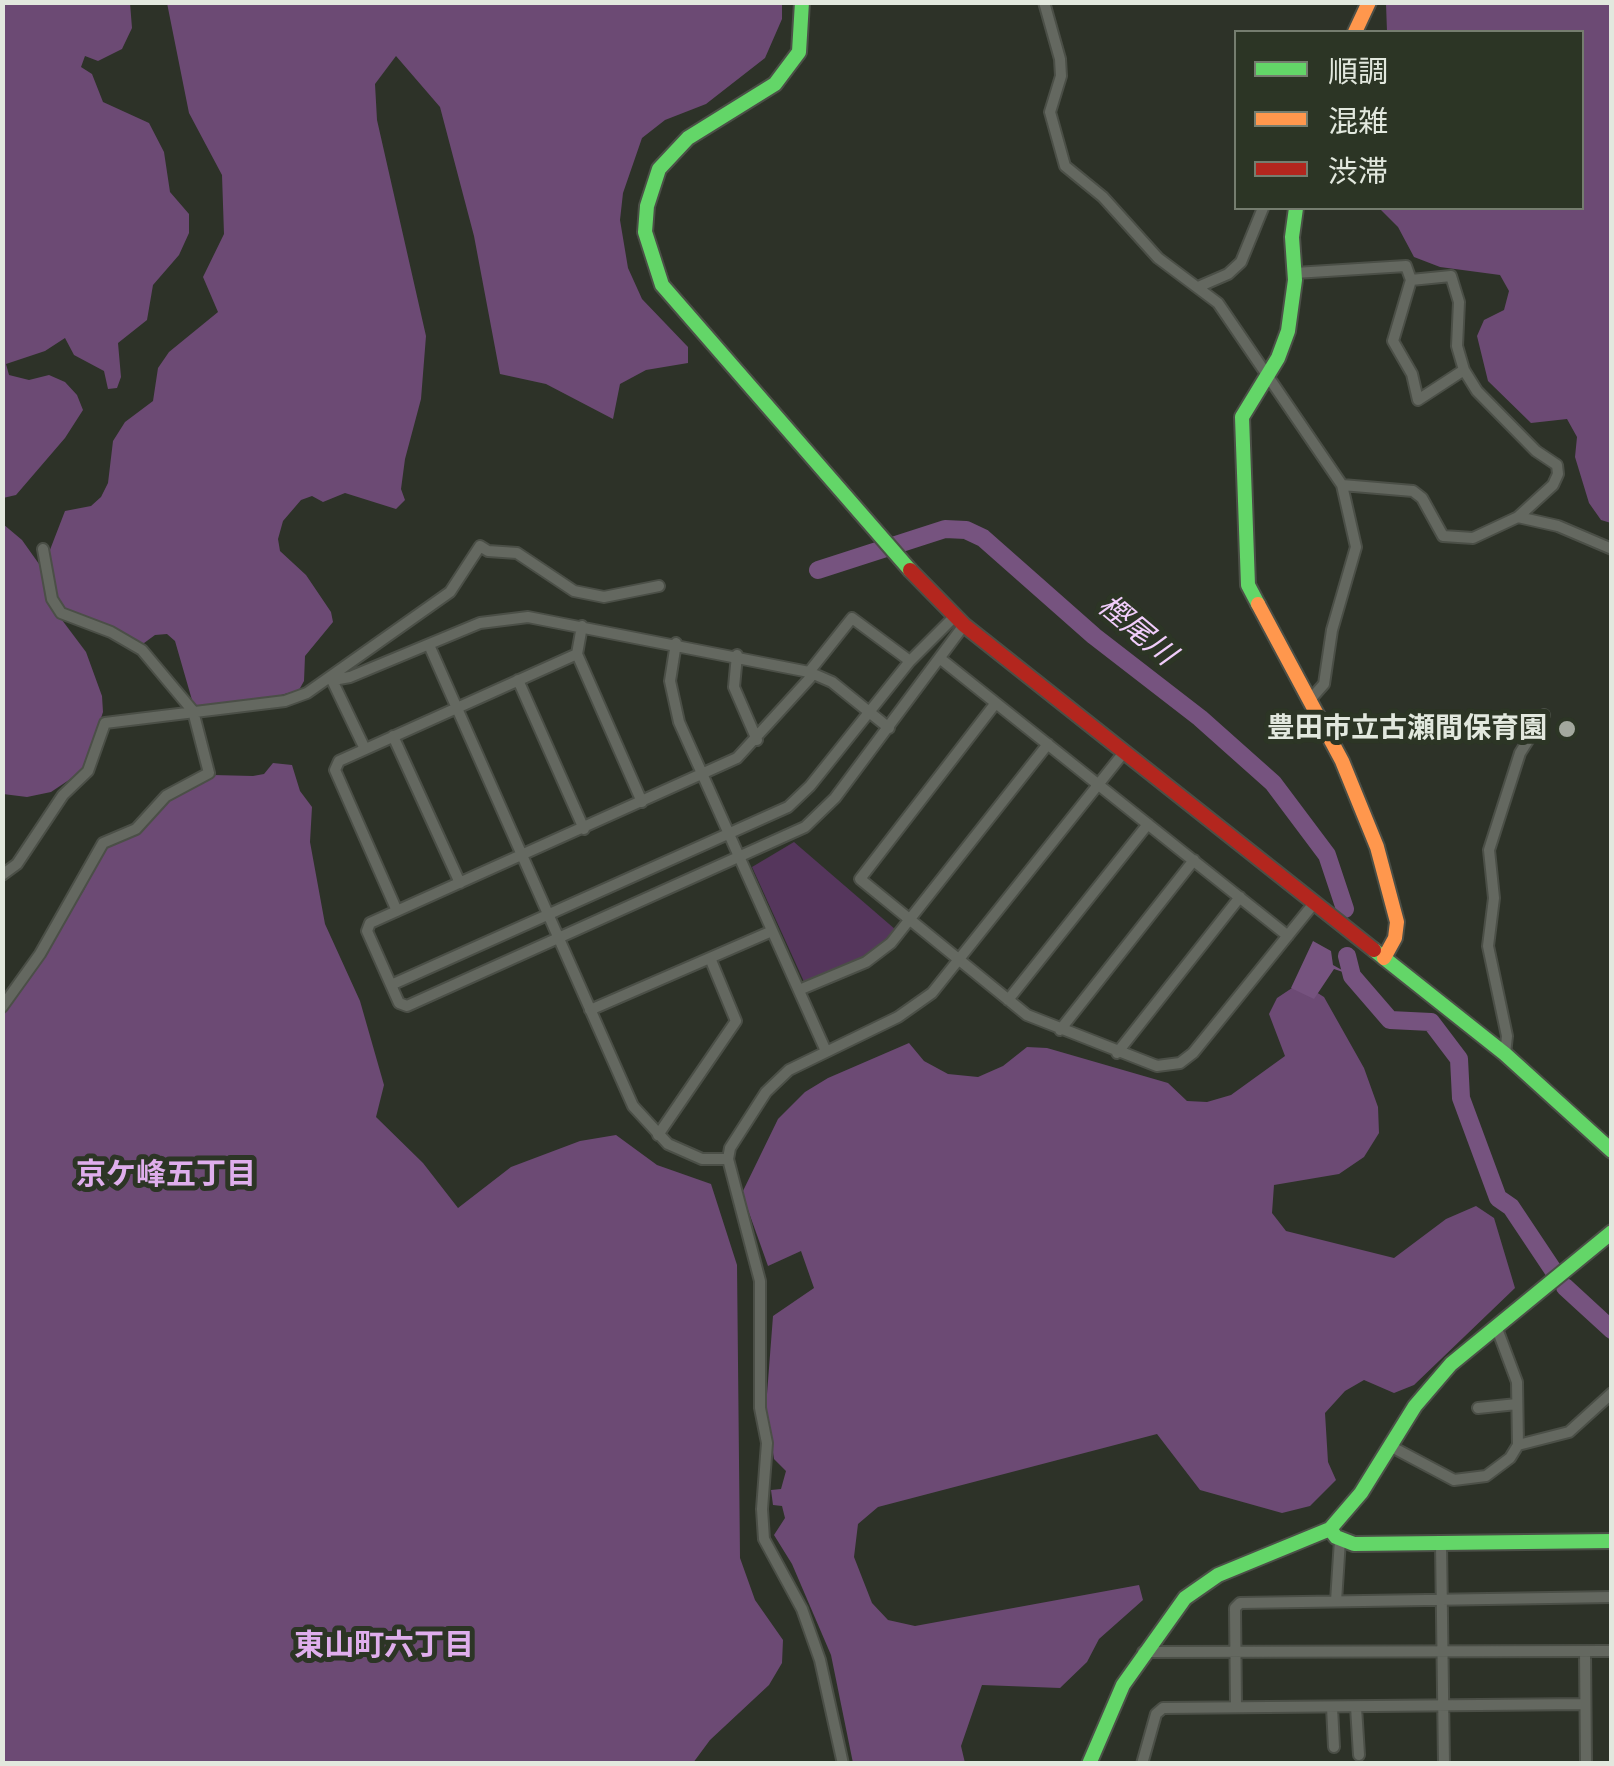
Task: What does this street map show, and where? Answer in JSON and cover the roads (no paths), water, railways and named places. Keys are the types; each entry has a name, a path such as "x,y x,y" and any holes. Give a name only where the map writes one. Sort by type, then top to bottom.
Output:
{"street":[{"path":"802,2 799,52 775,84 674,151 659,169 647,206 645,232 662,285 839,490 960,621 1505,1054 1612,1151"},
{"path":"1044,2 1060,60 1061,76 1050,112 1065,166 1102,197 1158,258 1224,311 1342,485 1356,547 1332,630 1324,684 1308,701"},
{"path":"1357,30 1369,2"},
{"path":"1198,287 1237,266 1248,252 1262,210"},
{"path":"1296,210 1288,331 1268,376 1242,417 1248,585 1350,777 1388,878 1396,930 1384,958"},
{"path":"1294,274 1406,266 1411,280 1392,341 1412,374 1418,400 1464,370"},
{"path":"1411,280 1452,276 1459,302 1457,346 1464,370 1477,391 1559,470 1553,485 1518,517"},
{"path":"1342,485 1413,491 1443,536 1480,538 1510,517 1518,517 1558,526 1612,549"},
{"path":"2,874 17,864 63,795 88,771 100,728 193,711 293,700 332,680 450,592 480,546 488,551 517,553 574,591 604,597 659,586"},
{"path":"2,1006 40,954 103,843 136,829 166,796 209,773 193,711 142,650 61,613 52,599 42,549"},
{"path":"332,680 350,677 504,618 582,626 809,672 870,711 889,728"},
{"path":"910,661 852,618 809,672 810,678 758,740 737,758 366,928 399,1004 407,1006 740,858 814,820 942,660 960,621"},
{"path":"391,985 731,835 798,799 910,661 960,621"},
{"path":"582,626 577,654 642,802"},
{"path":"676,643 670,693 825,1049"},
{"path":"429,645 634,1106 658,1135 692,1156 728,1159"},
{"path":"397,911 335,770 340,760 577,654"},
{"path":"737,655 734,687 758,740"},
{"path":"942,660 1288,936"},
{"path":"332,680 365,749"},
{"path":"518,680 584,828"},
{"path":"995,704 861,876 861,884 1027,1015 1157,1066 1186,1060 1315,902"},
{"path":"1505,1054 1508,1036 1488,946 1494,898 1488,850 1520,753 1544,715"},
{"path":"392,736 460,884"},
{"path":"799,990 878,954 909,923 1048,744"},
{"path":"843,1764 820,1660 802,1608 764,1539 762,1509 768,1443 760,1408 762,1294 728,1159 734,1140 766,1092 794,1066 919,1004 959,961 1124,751"},
{"path":"1008,1000 1148,824"},
{"path":"1060,1030 1194,860"},
{"path":"1117,1053 1240,897"},
{"path":"590,1010 772,931"},
{"path":"658,1135 736,1021 710,958"},
{"path":"1336,1601 1335,1534 1427,1390 1496,1326 1612,1232"},
{"path":"1390,1446 1454,1480 1470,1481 1500,1469 1518,1445 1518,1404 1509,1352 1496,1326"},
{"path":"1518,1445 1568,1432 1612,1393"},
{"path":"1478,1408 1518,1404"},
{"path":"1089,1764 1108,1712 1144,1652 1178,1606 1199,1586 1335,1534 1354,1544 1612,1541"},
{"path":"1441,1543 1444,1764"},
{"path":"1236,1707 1235,1608 1240,1603 1612,1597"},
{"path":"1144,1652 1612,1651"},
{"path":"1585,1652 1586,1764"},
{"path":"1142,1764 1159,1710 1586,1704"},
{"path":"1332,1707 1334,1748"},
{"path":"1356,1707 1359,1755"}],"waterway":[{"name":"樫尾川","path":"818,570 945,529 966,530 983,538 1094,636 1200,718 1273,783 1327,855 1345,909"},
{"name":"樫尾川","path":"1347,956 1352,976 1390,1020 1431,1022 1459,1059 1461,1098 1498,1198 1511,1207 1553,1270"},
{"name":"樫尾川","path":"1565,1287 1612,1330"}],"place":[{"name":"豊田市立古瀬間保育園","path":"1567,729"}],"district":[{"name":"京ケ峰五丁目","path":"166,1176"},
{"name":"東山町六丁目","path":"384,1647"}]}
